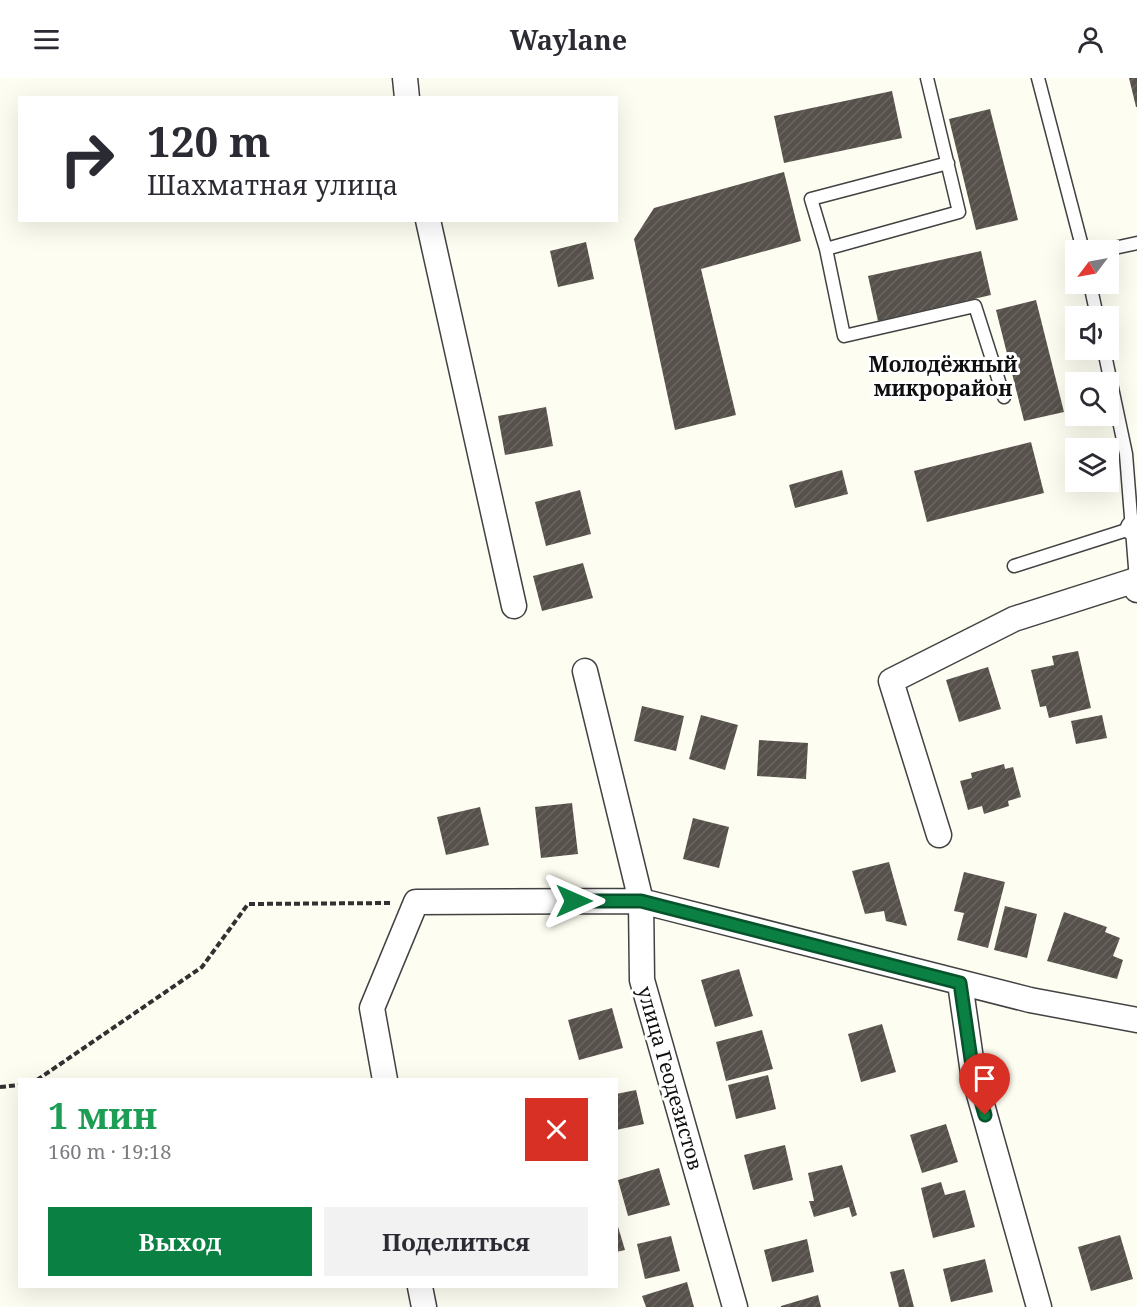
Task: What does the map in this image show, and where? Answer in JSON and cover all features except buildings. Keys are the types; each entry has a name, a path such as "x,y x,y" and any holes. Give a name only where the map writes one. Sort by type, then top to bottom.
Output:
{"street":[{"path":"405,78 406,96"},
{"path":"428,222 514,606"},
{"path":"939,834 891,681 1014,619 1137,585"},
{"name":"улица Геодезистов","path":"585,671 641,901 642,980 735,1307"},
{"path":"385,1078 372,1008 416,902 641,901 1030,1000 1137,1020"},
{"path":"960,983 973,1073 1039,1307"},
{"path":"420,1288 424,1307"}],"lane":[{"path":"826,249 959,212 927,78"},
{"path":"1038,78 1080,240"},
{"path":"948,163 811,199 826,249 844,336 975,306 1004,396"},
{"path":"1119,247 1137,243"},
{"path":"1106,360 1126,454 1135,528 1137,585"},
{"path":"1014,566 1135,528"}],"path":[{"path":"40,1078 202,967 248,904 416,902"},
{"path":"0,1087 18,1085"}],"district":[{"name":"Молодёжный микрорайон","path":"943,377"}],"route":[{"path":"574,901 641,901 960,983 973,1073 985,1115"}]}
